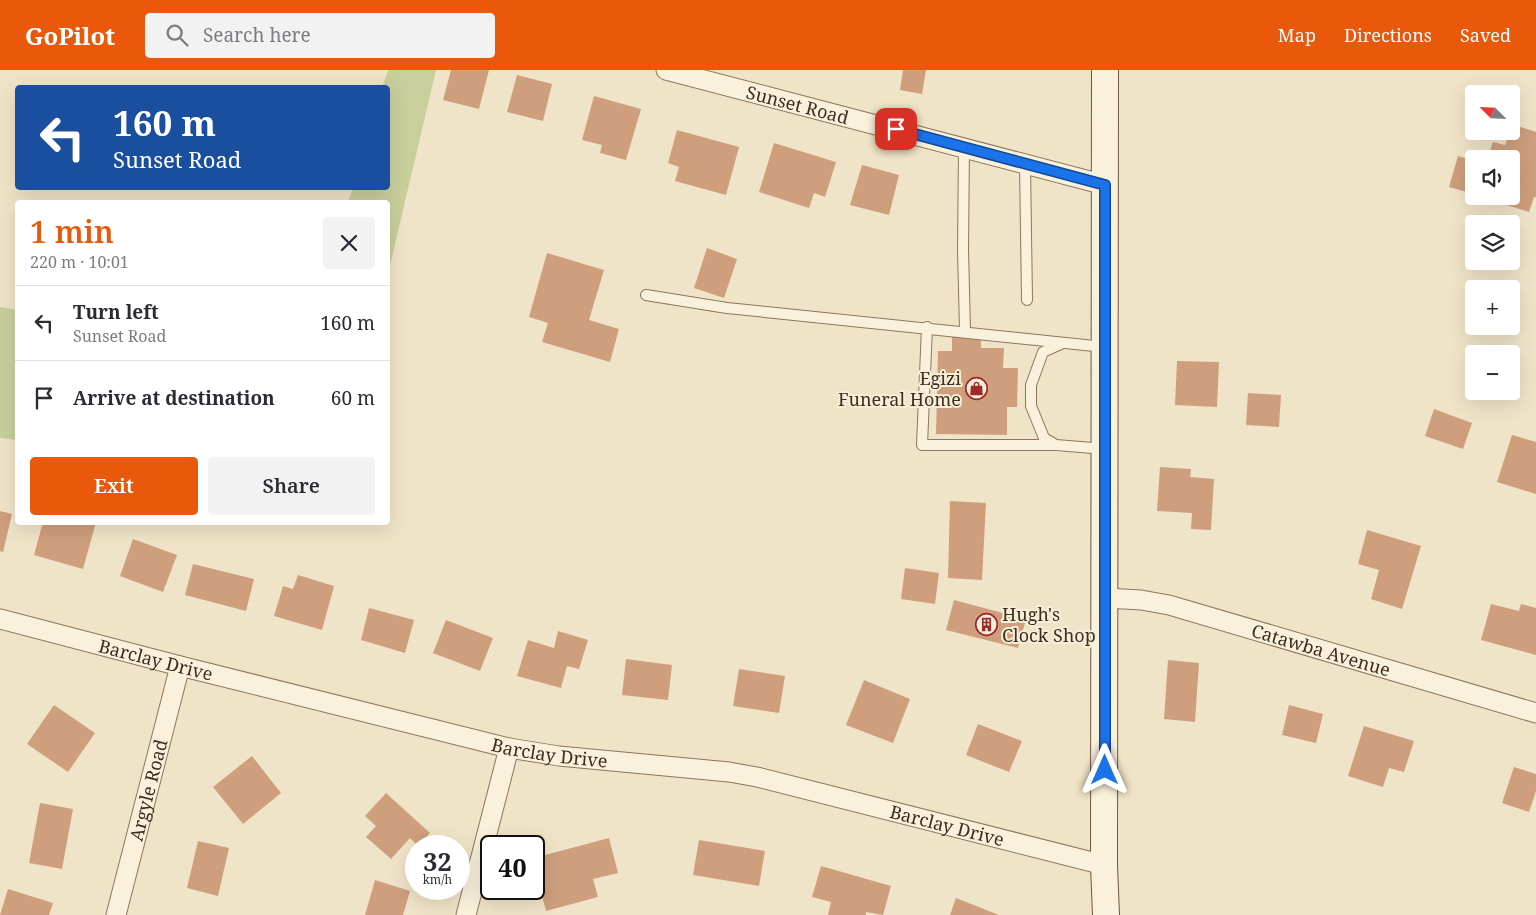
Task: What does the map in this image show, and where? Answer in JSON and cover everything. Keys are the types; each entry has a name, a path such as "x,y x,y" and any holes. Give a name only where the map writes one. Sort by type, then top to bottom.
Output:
{"street":[{"name":"Sunset Road","path":"666,70 1105,185"},
{"path":"1105,70 1106,598 1104,865 1106,915"},
{"name":"Catawba Avenue","path":"1106,598 1141,600 1169,605 1536,713"},
{"name":"Barclay Drive","path":"0,619 509,748 559,756 730,772 1104,865"},
{"name":"Argyle Road","path":"116,915 180,666"},
{"path":"466,915 509,748"}],"lane":[{"path":"964,148 963,249 965,331"},
{"path":"1025,164 1027,300"},
{"path":"646,295 727,308 965,331 1105,347"},
{"path":"926,327 922,445 1056,445 1106,449"},
{"path":"1056,445 1044,438 1031,406 1031,385 1043,352 1064,343"}],"green space":[{"path":"388,70 436,70 390,266 390,200 349,200 352,190 390,190 390,85 383,85"},
{"path":"0,307 15,310 15,440 0,438"}],"building":[{"path":"451,70 489,70 479,109 443,100"},
{"path":"903,70 926,70 922,94 900,90"},
{"path":"517,75 552,84 543,121 507,112"},
{"path":"594,96 641,109 626,160 600,153 602,145 582,140"},
{"path":"1520,127 1536,132 1536,197 1534,197 1529,212 1507,205 1520,205 1520,150 1490,150 1493,142 1505,145 1507,140 1520,140"},
{"path":"677,130 739,147 726,195 675,181 679,167 668,163"},
{"path":"774,143 836,162 825,197 814,193 809,208 759,192"},
{"path":"1458,156 1465,158 1465,191 1449,187"},
{"path":"862,165 899,175 889,215 850,205"},
{"path":"707,248 737,259 724,298 694,288"},
{"path":"547,253 604,270 589,320 619,329 610,362 542,342 548,323 529,317"},
{"name":"Egizi Funeral Home","path":"952,336 981,336 981,348 1004,348 1003,368 1018,368 1017,407 1007,407 1007,435 936,434 938,351 952,351"},
{"path":"1177,361 1219,362 1217,407 1175,405"},
{"path":"1248,393 1281,395 1279,427 1246,425"},
{"path":"1434,409 1472,423 1463,449 1425,436"},
{"path":"1512,435 1536,442 1536,494 1497,482"},
{"path":"1160,467 1191,469 1190,477 1214,479 1211,530 1191,529 1192,513 1157,511"},
{"path":"950,501 986,503 982,580 948,578"},
{"path":"0,511 12,514 3,552 0,551"},
{"path":"42,525 95,525 83,569 34,555"},
{"path":"1367,530 1421,546 1402,609 1371,599 1379,570 1358,564"},
{"path":"133,539 177,555 163,592 120,576"},
{"path":"193,564 254,579 246,611 185,595"},
{"path":"905,568 939,573 935,604 901,599"},
{"path":"298,575 334,586 322,630 274,616 283,586 293,589"},
{"name":"Hugh's Clock Shop","path":"954,600 1026,619 1018,648 946,630"},
{"path":"1491,604 1519,611 1521,604 1536,608 1536,655 1481,640"},
{"path":"369,608 414,620 405,653 361,640"},
{"path":"446,620 493,638 480,671 433,653"},
{"path":"558,631 588,640 579,669 567,666 561,688 517,676 528,640 554,648"},
{"path":"626,659 672,665 668,700 622,695"},
{"path":"1168,660 1199,663 1195,722 1164,719"},
{"path":"739,669 785,676 779,713 733,706"},
{"path":"864,680 910,699 893,743 846,725"},
{"path":"54,705 95,733 68,772 27,744"},
{"path":"1289,705 1323,714 1316,743 1282,735"},
{"path":"978,724 1022,741 1009,772 966,755"},
{"path":"1364,726 1414,741 1404,772 1389,768 1383,787 1348,776"},
{"path":"252,756 281,793 243,824 213,787"},
{"path":"1514,767 1536,774 1536,791 1529,812 1502,803"},
{"path":"386,793 430,833 428,835 405,835 405,844 391,859 366,837 376,826 365,816"},
{"path":"40,803 73,809 62,869 29,863"},
{"path":"609,838 618,873 593,879 598,897 546,911 543,900 545,900 545,855"},
{"path":"699,840 765,851 759,886 693,875"},
{"path":"198,841 229,848 218,896 187,888"},
{"path":"821,866 891,886 883,915 866,912 866,915 828,915 831,902 812,897"},
{"path":"375,880 405,889 405,900 407,900 403,915 365,915"},
{"path":"8,889 53,903 49,915 0,915"},
{"path":"956,898 999,915 950,915"}],"place":[{"name":"Egizi Funeral Home","path":"977,388"},
{"name":"Hugh's Clock Shop","path":"986,624"}],"route":[{"path":"896,129 1105,185 1105,770"}]}
